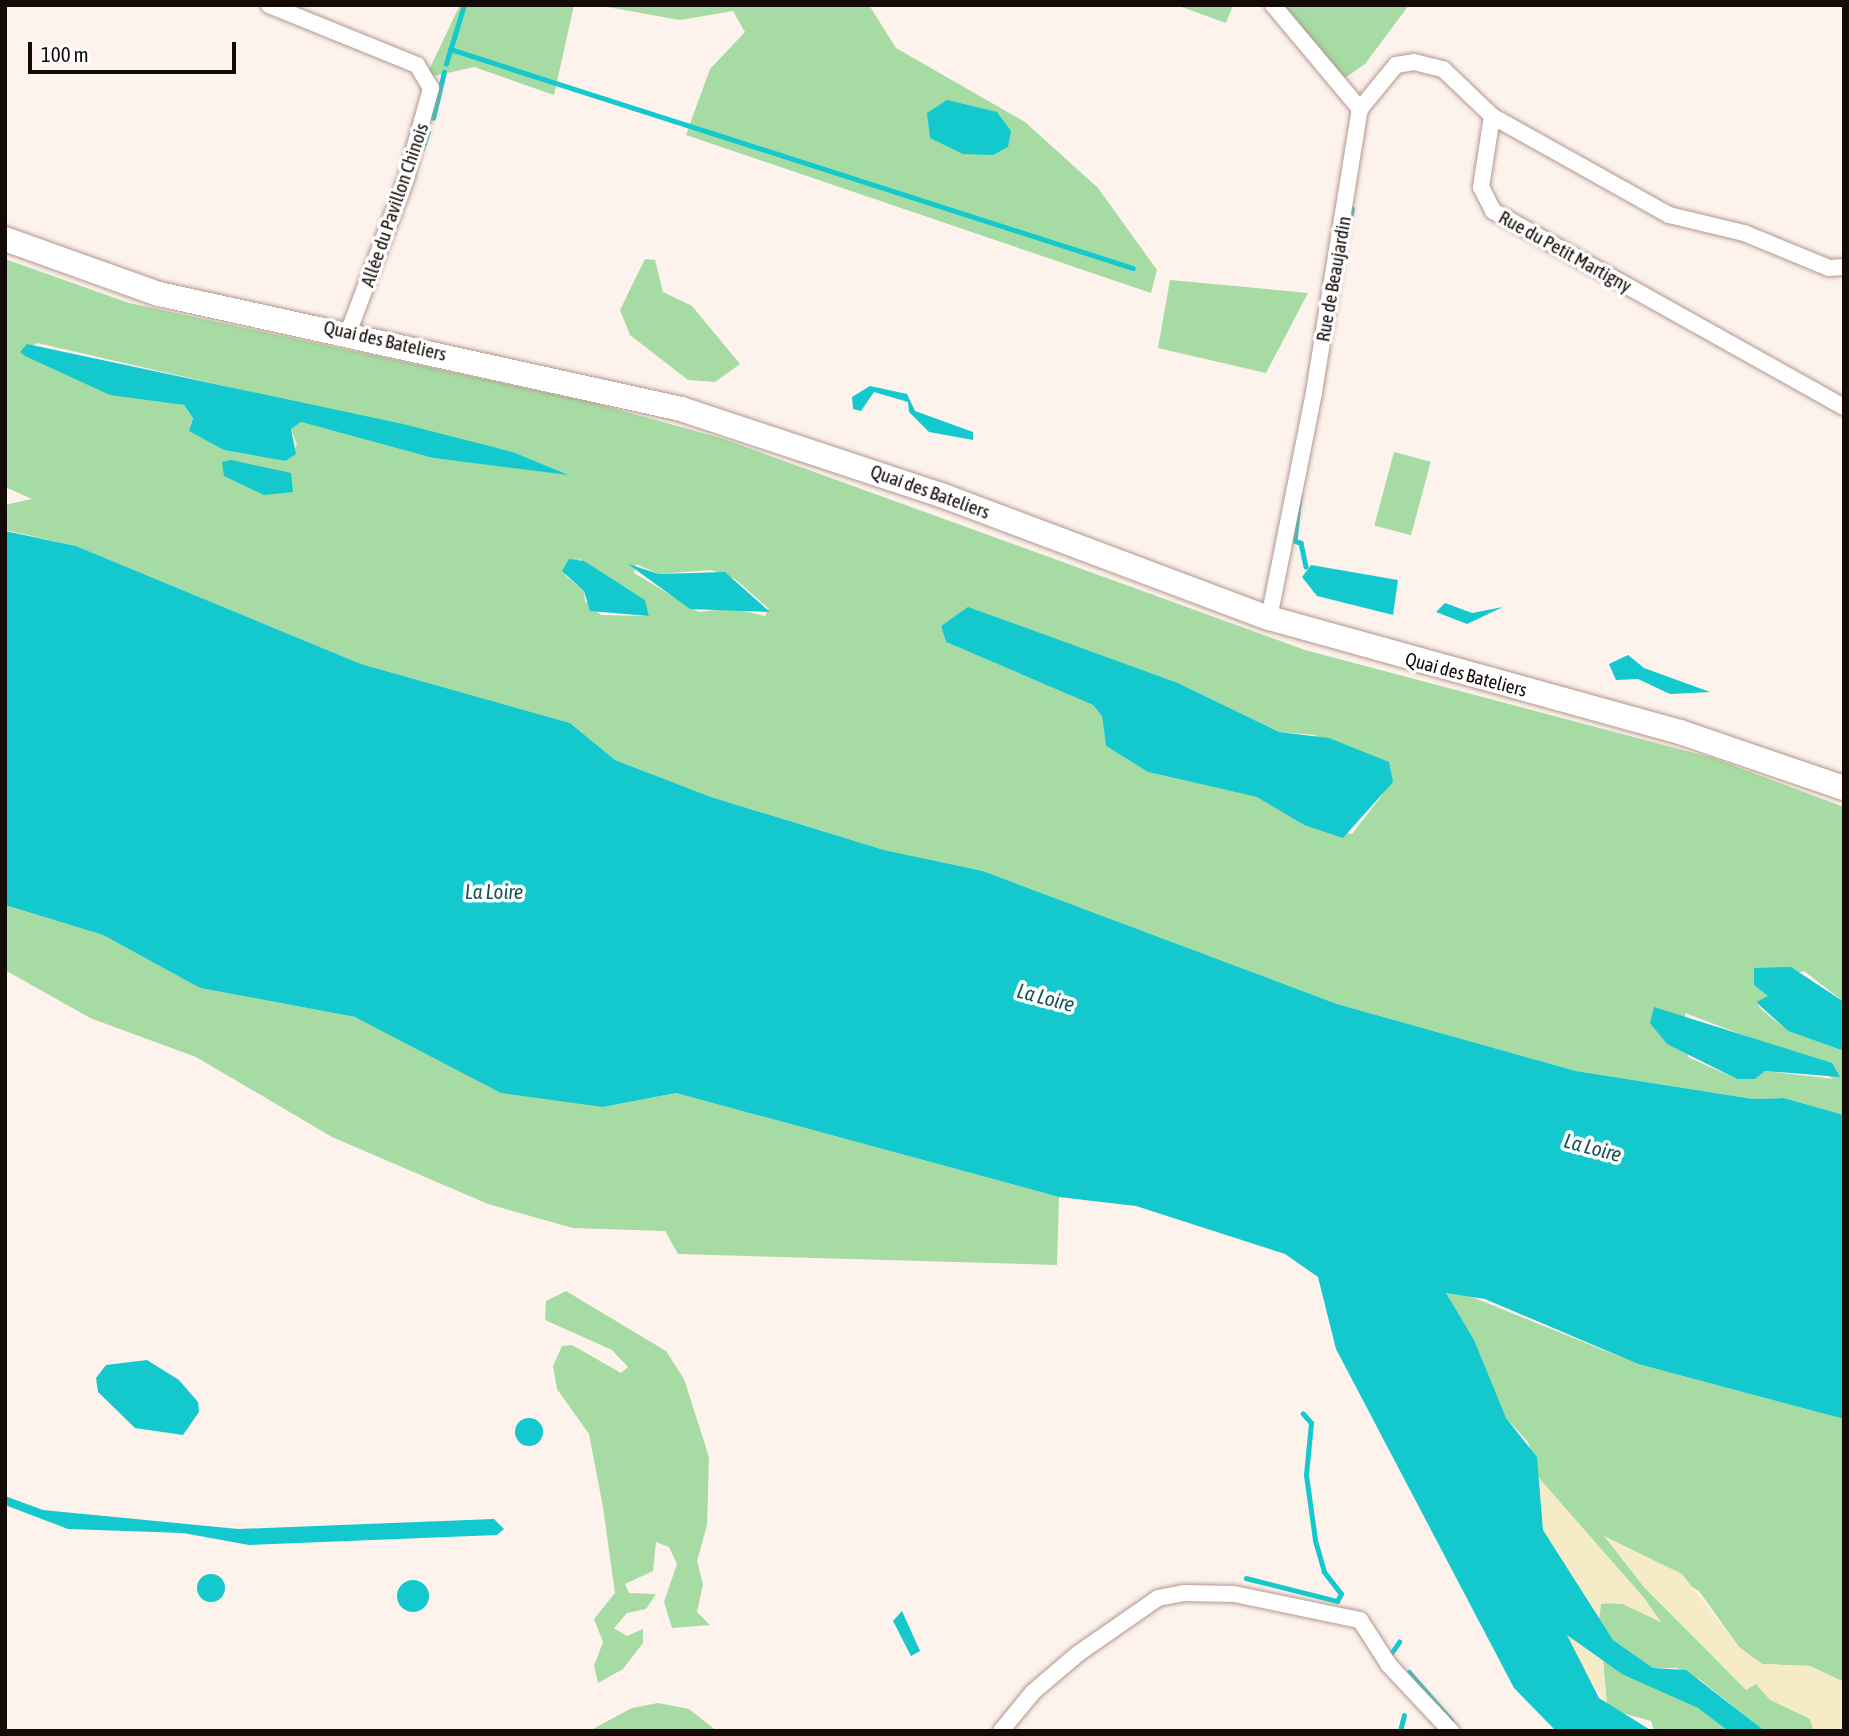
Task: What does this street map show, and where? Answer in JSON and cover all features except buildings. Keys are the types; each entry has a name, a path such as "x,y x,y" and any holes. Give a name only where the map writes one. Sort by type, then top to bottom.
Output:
{"main road":[{"name":"Quai des Bateliers","path":"5,239 146,290 349,331 705,416 928,490 1269,618 1680,732 1844,788"}],"street":[{"name":"Allée du Pavillon Chinois","path":"269,5 417,65 430,88 423,125 349,331"},
{"path":"1273,5 1360,109 1396,65 1414,62 1443,69 1492,116 1660,211 1744,233 1829,268 1844,267"},
{"name":"Rue de Beaujardin","path":"1269,618 1314,392 1360,109"},
{"name":"Rue du Petit Martigny","path":"1492,116 1481,187 1493,211 1844,407"},
{"path":"1001,1731 1033,1692 1079,1653 1158,1598 1184,1593 1234,1594 1360,1620 1389,1665 1451,1731"}],"green space":[{"path":"460,5 574,5 554,95 474,67 425,78"},
{"path":"596,5 869,5 896,48 1025,122 1098,188 1157,270 1151,293 686,135 710,69 745,32 733,11 680,20"},
{"path":"1176,5 1233,5 1226,23"},
{"path":"1273,5 1409,5 1365,64 1335,85"},
{"path":"5,259 129,303 590,402 721,438 1305,650 1713,758 1844,807 1844,1002 1804,971 1754,985 1769,996 1756,1002 1761,1009 1788,1031 1844,1051 1844,1115 1784,1098 1753,1099 1576,1071 1337,1004 983,871 884,850 711,797 615,760 570,723 361,664 76,546 5,530 5,505 32,499 5,487","holes":["37,343 513,452 567,474 433,458 301,422 291,429 297,445 285,461 224,450 190,426 193,418 184,405 98,389 20,352","579,559 645,600 649,616 601,615 585,601 584,591 565,575","636,564 659,574 711,570 735,579 769,609 765,616 731,608 699,612 634,573","968,608 1178,683 1279,732 1315,735 1383,794 1352,834 1304,825 1258,797 1148,772 1106,746 1102,716 1093,705 946,642 941,626","1685,1013 1777,1048 1834,1079 1765,1071 1737,1079 1688,1057"]},
{"path":"645,259 655,260 663,292 692,306 740,364 715,382 688,380 630,335 620,310"},
{"path":"1170,280 1308,293 1266,373 1158,348"},
{"path":"1394,452 1431,462 1411,535 1374,525"},
{"path":"5,905 103,935 200,988 355,1017 603,1107 676,1093 1059,1197 1057,1265 678,1254 665,1231 573,1228 488,1204 332,1137 196,1057 90,1018 5,970"},
{"path":"566,1291 666,1351 684,1379 709,1457 707,1525 697,1561 703,1584 697,1612 710,1625 672,1628 664,1602 677,1564 669,1547 656,1542 653,1571 625,1584 629,1593 656,1594 646,1609 627,1613 614,1628 627,1636 643,1629 643,1643 623,1669 598,1683 594,1666 603,1642 594,1619 615,1593 603,1507 589,1434 557,1389 553,1366 562,1346 572,1345 621,1373 628,1367 612,1350 545,1320 546,1301"},
{"path":"1460,1292 1638,1364 1844,1419 1844,1682 1810,1666 1762,1664 1739,1647 1699,1591 1605,1537 1645,1588 1746,1689 1756,1684 1810,1719 1814,1731 1765,1731 1699,1679 1677,1668 1653,1668 1613,1640 1599,1619 1601,1603 1627,1604 1660,1622 1539,1478 1528,1442 1506,1418 1445,1293"},
{"path":"1603,1661 1698,1708 1728,1731 1654,1731 1651,1721 1615,1711 1607,1706"},
{"path":"658,1703 689,1709 717,1731 589,1731 632,1708"}],"sand":[{"path":"1539,1478 1645,1599 1661,1622 1618,1602 1601,1604 1599,1619 1543,1530"},
{"path":"1604,1536 1682,1574 1739,1647 1762,1664 1810,1666 1844,1682 1844,1729 1814,1731 1810,1719 1770,1700 1756,1684 1746,1690 1645,1588"},
{"path":"1567,1635 1603,1661 1607,1706 1565,1640"}],"water":[{"path":"947,100 997,112 1011,131 1008,147 993,155 963,154 930,138 927,113"},
{"path":"27,344 403,424 513,452 569,475 433,458 301,422 291,429 296,454 285,461 224,450 189,431 193,418 184,405 110,395 25,356 20,352"},
{"path":"870,386 907,394 915,411 973,432 973,440 929,432 909,412 908,402 874,392 861,411 853,409 852,397"},
{"path":"231,460 291,473 293,492 264,495 224,476 222,462"},
{"name":"La Loire","path":"5,531 76,546 361,664 570,723 615,760 711,797 884,850 983,871 1337,1004 1576,1071 1753,1099 1784,1098 1844,1115 1844,1419 1638,1364 1485,1299 1446,1293 1474,1340 1506,1418 1537,1457 1543,1530 1613,1640 1653,1668 1686,1670 1765,1731 1728,1731 1698,1708 1622,1674 1567,1635 1599,1698 1652,1731 1556,1731 1514,1688 1336,1349 1318,1277 1285,1254 1136,1206 1059,1197 676,1093 603,1107 501,1093 355,1017 200,988 103,935 5,905"},
{"path":"569,559 584,561 645,600 649,616 590,611 584,591 562,571"},
{"path":"628,564 659,574 725,572 770,612 690,609"},
{"path":"1311,565 1398,580 1393,615 1317,596 1302,577"},
{"path":"1445,603 1472,613 1503,607 1467,624 1436,612"},
{"path":"968,607 1178,683 1279,732 1329,738 1389,762 1393,782 1343,838 1304,825 1257,797 1148,772 1106,746 1102,716 1093,705 946,642 941,626"},
{"path":"1628,655 1644,668 1710,692 1670,694 1638,679 1616,680 1609,664"},
{"path":"1791,967 1844,1002 1844,1051 1788,1031 1756,1002 1768,996 1754,985 1754,968"},
{"path":"1654,1007 1832,1063 1840,1077 1765,1071 1755,1079 1737,1079 1667,1044 1650,1023"},
{"path":"147,1360 179,1380 198,1402 199,1412 183,1435 135,1428 98,1392 96,1378 106,1365"},
{"path":"529,1418 539,1422 543,1432 539,1442 529,1446 519,1442 515,1432 519,1422"},
{"path":"5,1496 43,1510 238,1529 494,1519 504,1529 497,1535 249,1545 183,1533 68,1529 5,1505"},
{"path":"211,1574 221,1578 225,1588 221,1598 211,1602 201,1598 197,1588 201,1578"},
{"path":"413,1580 424,1585 429,1596 424,1607 413,1612 402,1607 397,1596 402,1585"},
{"path":"902,1611 920,1651 911,1656 893,1621"}],"waterway":[{"path":"446,64 464,5"},
{"path":"450,49 1133,268"},
{"path":"433,118 444,72"},
{"path":"422,149 428,132"},
{"path":"1348,233 1352,209"},
{"path":"1300,494 1295,541 1301,543 1306,566"},
{"path":"1246,1578 1337,1601 1341,1594 1324,1572 1315,1540 1306,1475 1311,1423 1303,1414"},
{"path":"1390,1655 1399,1642"},
{"path":"1409,1672 1451,1720"},
{"path":"1400,1731 1404,1715"}]}
